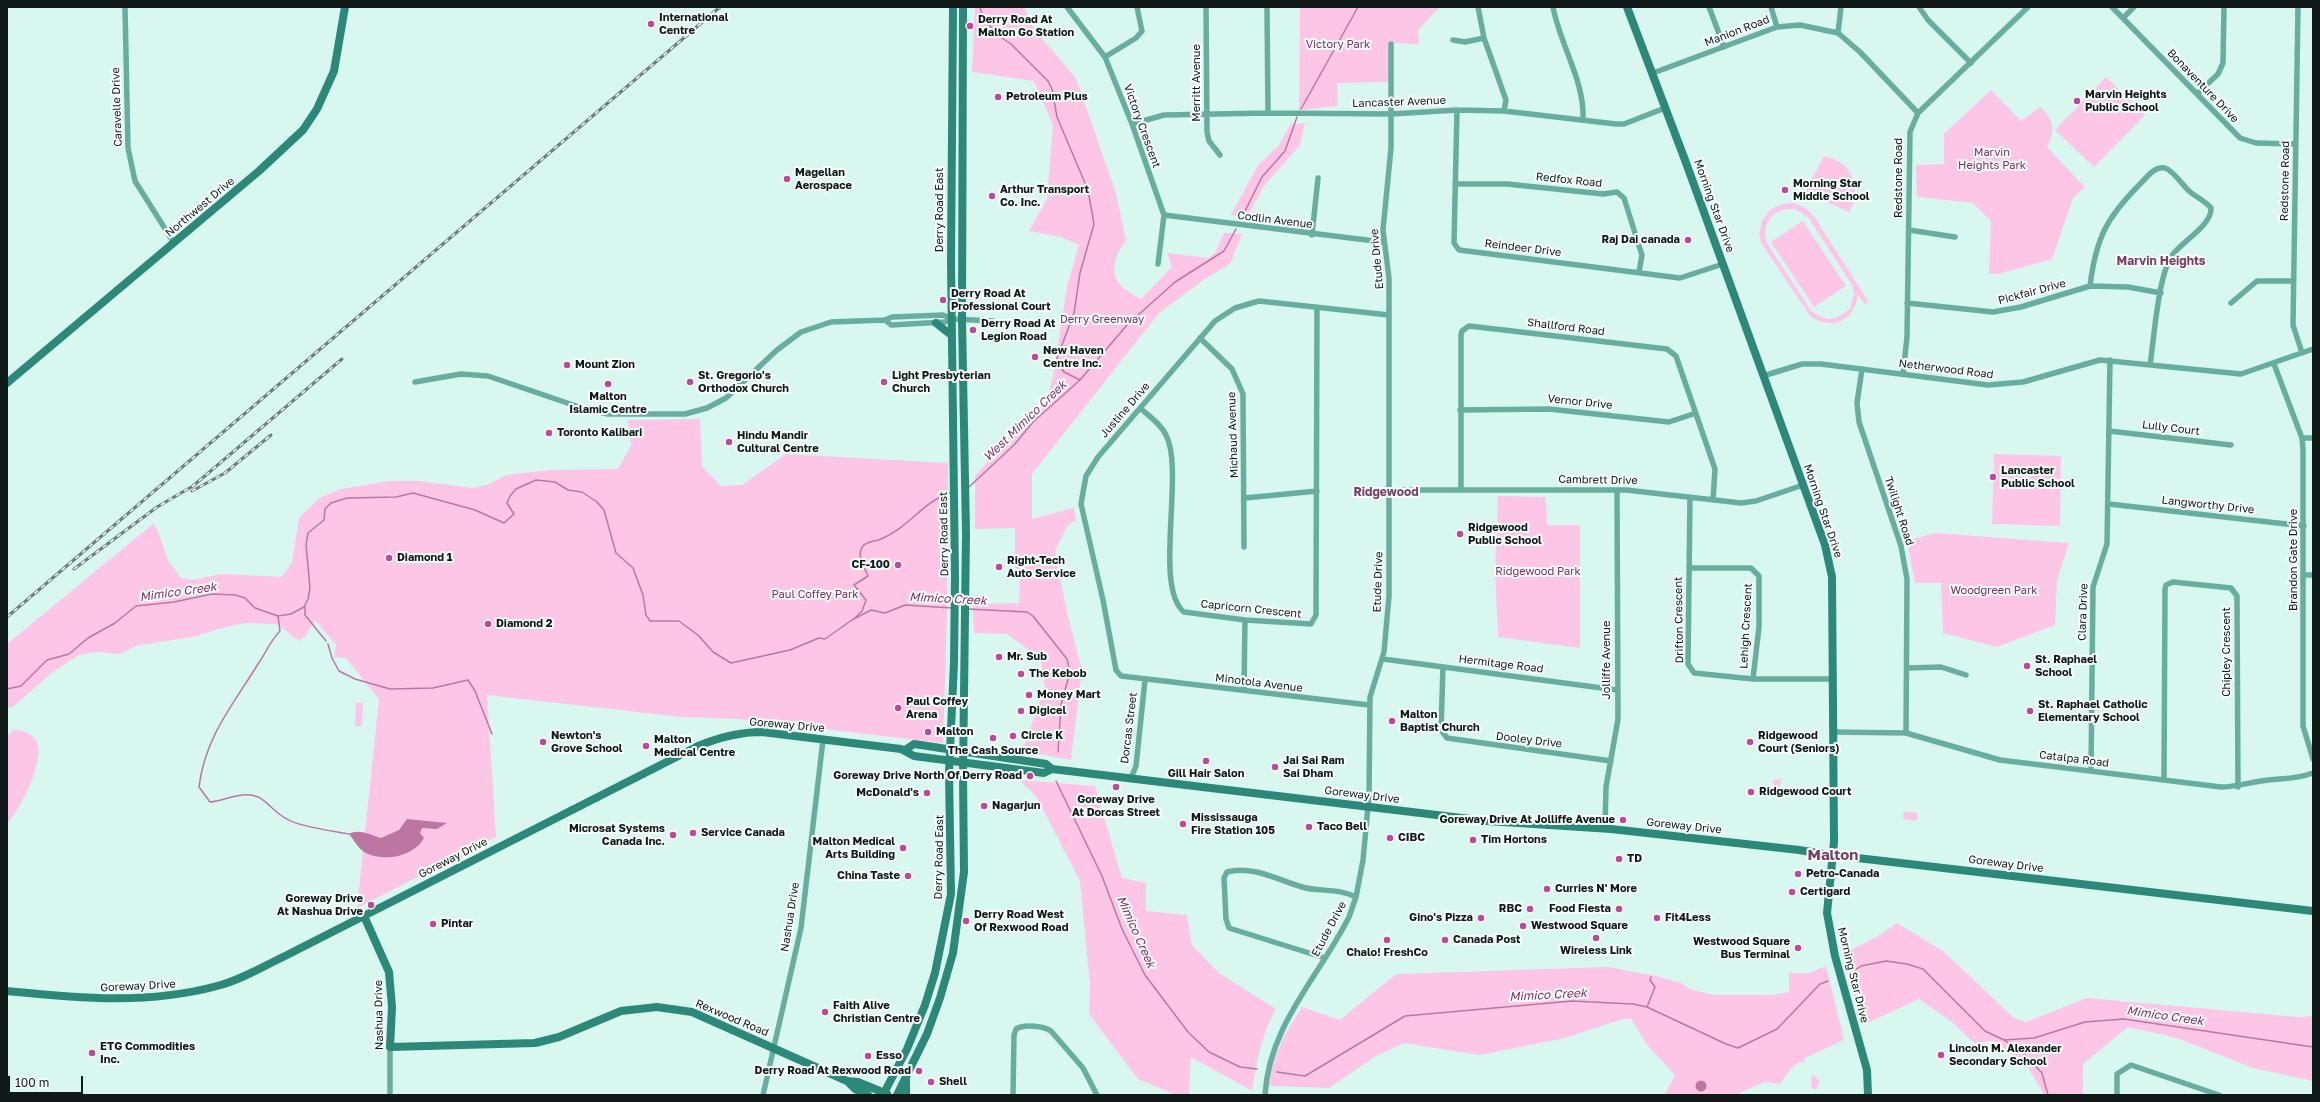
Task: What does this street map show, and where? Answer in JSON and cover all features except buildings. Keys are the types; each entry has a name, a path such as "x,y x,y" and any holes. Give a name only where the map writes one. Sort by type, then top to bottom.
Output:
{"main road":[{"name":"Northwest Drive","path":"7,383 259,171 303,130 317,109 334,71 345,7"},
{"name":"Derry Road East","path":"885,1094 908,1049 925,1005 942,943 951,894 950,761 955,619 951,335 953,7"},
{"name":"Derry Road East","path":"896,1095 906,1079 927,1034 940,998 953,953 964,872 965,477 962,320 963,7"},
{"name":"Morning Star Drive","path":"1627,7 1653,73 1764,376 1824,545 1832,577 1834,679 1833,855 1827,906 1830,933 1867,1070 1868,1095"},
{"path":"936,323 951,335"},
{"path":"954,509 959,504 965,509"},
{"path":"955,577 965,577"},
{"path":"954,663 965,664"},
{"name":"Goreway Drive","path":"7,991 99,1000 171,996 218,986 248,974 712,740 747,732 905,750 914,756 1044,773 1052,769"},
{"name":"Goreway Drive","path":"905,750 914,744 1046,764 1052,769 1487,821 1605,829 2313,911"},
{"name":"Nashua Drive","path":"364,916 389,972 392,1007 390,1047"},
{"name":"Rexwood Road","path":"390,1047 535,1043 559,1037 621,1011 657,1007 692,1012 847,1081 866,1092 885,1094"},
{"path":"866,1092 892,1078"},
{"path":"906,1079 906,1095"}],"street":[{"name":"Caravelle Drive","path":"125,7 128,148 135,181 174,243"},
{"name":"Victory Crescent","path":"1067,7 1105,57 1132,124 1164,215 1158,264"},
{"path":"1105,57 1136,38 1142,31 1137,7"},
{"name":"Merritt Avenue","path":"1206,7 1209,141 1220,155"},
{"path":"1267,7 1268,113"},
{"path":"1478,7 1484,38 1504,94 1504,111"},
{"path":"1552,7 1583,99 1583,120"},
{"path":"1709,7 1724,47"},
{"path":"1771,7 1777,27"},
{"path":"1838,34 1841,7"},
{"path":"1920,7 1928,20 1971,63"},
{"name":"Bonaventure Drive","path":"2112,7 2240,138 2256,143 2295,144"},
{"path":"2122,18 2134,7"},
{"path":"2197,94 2218,74 2223,63 2224,7"},
{"name":"Redstone Road","path":"2298,7 2293,326 2302,354"},
{"name":"Redstone Road","path":"1903,374 1906,354 1910,132 1918,113 1971,63 2024,8"},
{"name":"Manion Road","path":"1653,73 1777,27 1800,25 1838,34 1860,52 1918,113"},
{"path":"1453,40 1464,42 1484,38"},
{"name":"Etude Drive","path":"1265,1095 1270,1058 1279,1034 1344,926 1356,897 1363,860 1369,806 1369,706 1372,688 1383,659 1389,596 1389,278 1383,242 1392,114 1391,44"},
{"name":"Lancaster Avenue","path":"1132,124 1164,115 1268,113 1392,114 1457,110 1504,111 1624,124 1665,108"},
{"name":"Reindeer Drive","path":"1457,110 1455,247 1462,251 1685,278 1723,264"},
{"path":"2090,286 2094,255 2111,216 2122,202 2154,170 2164,168 2207,204 2211,214 2206,222 2171,257 2161,293 2150,365"},
{"path":"1312,235 1318,178"},
{"name":"Redfox Road","path":"1455,184 1508,184 1603,194 1617,192 1624,198 1642,255 1639,272"},
{"name":"Codlin Avenue","path":"1164,215 1312,235 1383,242"},
{"path":"1909,230 1955,237"},
{"path":"2231,304 2257,281 2293,281"},
{"name":"Pickfair Drive","path":"1907,303 1993,312 2021,307 2090,286 2128,287 2161,293"},
{"name":"Justine Drive","path":"1145,680 1121,676 1116,670 1103,600 1081,504 1083,485 1090,467 1200,338 1226,313 1250,302 1259,301 1389,314"},
{"name":"Capricorn Crescent","path":"1140,408 1162,429 1171,449 1170,569 1178,607 1184,612 1245,620 1308,625 1314,621 1317,491 1317,307"},
{"path":"416,382 474,374 488,376 582,408 608,414 685,414 707,408 726,398 777,350 801,332 816,325 831,322 885,320 892,317 943,314 952,319"},
{"path":"885,320 891,325 936,323 952,319 992,321 1002,326"},
{"name":"Shallford Road","path":"1461,490 1461,334 1462,331 1469,326 1667,349 1676,356 1715,469 1713,500"},
{"name":"Michaud Avenue","path":"1200,338 1232,369 1240,384 1244,402 1244,547"},
{"name":"Netherwood Road","path":"1764,376 1802,364 1821,364 1988,385 2011,384 2091,362 2110,360 2240,374 2274,364 2313,349"},
{"name":"Clara Drive","path":"2091,771 2092,587 2107,544 2109,504 2110,360"},
{"name":"Brandon Gate Drive","path":"2274,364 2302,438 2305,575 2303,726 2313,759"},
{"name":"Twilight Road","path":"1862,369 1857,403 1859,422 1901,546 1907,579 1906,733"},
{"name":"Vernor Drive","path":"1460,410 1550,409 1669,422 1696,413"},
{"name":"Lully Court","path":"2109,431 2231,445"},
{"path":"2302,438 2313,438"},
{"name":"Cambrett Drive","path":"1390,490 1617,490 1713,500 1749,502 1803,485"},
{"name":"Jolliffe Avenue","path":"1605,829 1606,787 1618,719 1617,490"},
{"path":"1245,498 1317,491"},
{"name":"Drifton Crescent","path":"1690,497 1689,668 1694,673 1753,679 1834,679"},
{"name":"Langworthy Drive","path":"2109,504 2304,526"},
{"name":"Lehigh Crescent","path":"1689,568 1751,568 1757,572 1759,576 1758,627 1753,679"},
{"path":"2305,575 2313,575"},
{"name":"Chipley Crescent","path":"2164,780 2165,588 2166,585 2173,582 2231,588 2237,596 2238,787"},
{"path":"1244,690 1245,620"},
{"name":"Hermitage Road","path":"1383,659 1617,690"},
{"name":"Dooley Drive","path":"1443,667 1441,730 1447,738 1611,761"},
{"path":"1907,668 1941,667 1966,675"},
{"name":"Minotola Avenue","path":"1145,680 1244,690 1369,706"},
{"name":"Dorcas Street","path":"1131,778 1136,766 1145,680"},
{"name":"Catalpa Road","path":"1834,732 1906,733 2000,760 2221,787 2238,787 2261,781 2298,778 2313,773"},
{"name":"Nashua Drive","path":"763,1095 801,928 823,740"},
{"path":"1325,958 1229,928 1226,919 1224,878 1227,872 1258,872 1301,887 1349,893 1356,897"},
{"path":"1013,1095 1014,1035 1016,1029 1024,1026 1046,1028 1051,1031 1082,1068 1097,1095"},
{"name":"Nashua Drive","path":"390,1047 390,1095"},
{"path":"2117,1095 2117,1074 2124,1068 2131,1065 2219,1095"}],"green space":[{"name":"Derry Greenway","path":"975,7 1024,7 1034,29 1076,78 1116,193 1126,241 1117,255 1115,266 1116,277 1122,287 1141,299 1172,267 1167,253 1208,258 1215,253 1224,233 1242,234 1230,264 1205,279 1159,313 1032,474 1032,519 1074,508 1076,520 1068,525 1055,551 1067,613 1082,670 1071,760 1022,751 1045,688 1041,659 1007,634 974,633 973,604 1019,603 1020,574 1015,573 1015,528 975,529 975,476 1011,435 1011,425 1045,405 1053,377 1067,287 1079,245 1061,237 1029,231 1047,199 1053,125 1034,81 972,72"},
{"name":"Victory Park","path":"1300,7 1440,7 1418,30 1419,44 1392,43 1388,82 1337,83 1338,106 1299,110"},
{"path":"2106,77 2145,115 2094,167 2055,130"},
{"name":"Marvin Heights Park","path":"1991,90 2021,121 2040,107 2045,111 2051,121 2052,126 2052,136 2047,147 2085,187 2073,198 2052,259 1998,274 1989,274 1991,221 1973,203 1917,197 1916,165 1944,164 1944,134"},
{"path":"1305,123 1300,145 1264,186 1248,216 1231,215 1258,165 1278,146 1291,124"},
{"path":"1824,156 1842,163 1852,177 1855,185 1855,194 1849,212 1805,192"},
{"path":"1794,203 1807,209 1814,216 1868,301 1865,304 1858,295 1856,304 1852,311 1848,317 1842,321 1828,323 1811,317 1761,243 1759,235 1762,221 1770,210 1782,204","holes":["1795,209 1808,217 1852,285 1854,293 1850,309 1836,318 1827,319 1812,312 1767,243 1765,231 1771,217 1781,211"]},
{"path":"1803,221 1846,286 1814,307 1771,242"},
{"name":"Paul Coffey Park","path":"700,419 702,466 721,486 742,485 786,454 948,463 947,615 943,743 738,719 681,717 487,695 496,837 357,908 379,699 346,658 334,657 336,645 315,620 306,635 299,641 277,624 245,623 193,637 139,645 119,654 95,652 79,655 54,671 14,706 7,708 7,644 153,524 157,529 168,560 181,578 192,580 222,574 282,577 292,562 299,518 319,498 341,489 389,481 418,481 473,488 487,485 506,475 550,470 618,469 631,446 628,420"},
{"path":"1994,454 2061,456 2060,526 1992,524"},
{"name":"Ridgewood Park","path":"1498,496 1546,497 1547,525 1580,525 1580,648 1498,637 1495,572"},
{"name":"Woodgreen Park","path":"1935,533 2069,543 2057,580 2055,625 1997,647 1943,633 1941,583 1915,583 1907,541"},
{"path":"356,703 363,703 362,726 355,726"},
{"path":"14,729 33,736 37,742 39,750 38,761 30,785 18,808 7,824 7,736"},
{"path":"1782,779 1779,788 1775,789 1772,780"},
{"path":"1019,780 1095,786 1122,878 1146,883 1146,911 1187,915 1192,945 1219,973 1276,1009 1263,1038 1252,1091 1191,1057 1189,1095 1176,1095 1138,1079 1089,1014 1090,985 1080,881 1036,796"},
{"path":"1904,811 1917,813 1918,819 1915,821 1903,819"},
{"path":"1897,923 1943,951 2014,1018 2026,1022 2087,998 2297,1017 2313,1016 2313,1081 2253,1068 2177,1038 2128,1027 2083,1064 2083,1095 2044,1095 2028,1067 1993,1041 1974,1043 1952,1022 1919,999 1863,1025 1843,954 1880,935"},
{"path":"1826,966 1844,1040 1805,1058 1804,1063 1799,1062 1790,1070 1780,1084 1765,1082 1735,1095 1665,1095 1675,1075 1648,1046 1631,1019 1623,1019 1565,1038 1480,1055 1404,1043 1376,1056 1329,1088 1269,1086 1273,1064 1277,1054 1290,1026 1302,1007 1340,1020 1396,974 1608,967 1656,976 1681,983 1692,990 1715,995 1773,995 1789,992 1789,973 1809,973"},
{"path":"1812,1074 1820,1081 1816,1090 1811,1087"}],"shaded area":[{"path":"407,819 447,823 437,829 422,828 420,833 424,838 413,850 398,856 390,857 373,856 363,852 349,834 353,832 361,832 381,838 399,830"},
{"path":"1701,1080 1705,1082 1707,1086 1705,1090 1701,1092 1697,1090 1695,1086 1697,1082"}],"waterway":[{"name":"West Mimico Creek","path":"980,7 982,15 996,34 1011,44 1048,81 1052,89 1057,117 1088,190 1094,224 1080,273 1074,313 1056,361 1064,372 1080,380"},
{"path":"1301,109 1358,7"},
{"path":"1240,221 1262,177 1285,151 1297,117"},
{"path":"969,487 1014,445 1033,422 1080,380 1127,325 1175,282 1224,251 1236,229"},
{"name":"Mimico Creek","path":"7,689 21,686 47,660 69,654 88,638 115,623 136,606 174,602 212,594 235,595 245,598 255,608 278,616 291,614 304,607 308,599 310,588 306,545 308,533 324,520 325,509 331,503 347,498 396,497 413,493 475,510 504,523 514,514 507,503 510,496 516,489 536,480 555,482 568,490 582,492 597,502 604,510 616,553 633,568 643,595 646,615 650,621 679,621 699,636 713,652 731,663 790,650 819,638 825,639 852,620 871,610 885,613 905,605 952,608"},
{"name":"West Mimico Creek","path":"854,619 862,611 866,600 854,585 868,576 860,556 862,547 866,543 881,539 891,534 932,502 950,493"},
{"path":"305,607 305,615 326,641"},
{"name":"Mimico Creek","path":"968,609 1027,612 1033,616 1067,659 1070,672 1061,705 1058,752"},
{"path":"278,616 280,631 221,722 207,752 199,787 210,802 240,795 252,795 264,801 279,814 292,822 349,834"},
{"path":"328,644 332,658 339,671 355,679 390,689 433,688 468,680 475,691 492,734"},
{"name":"Mimico Creek","path":"1056,781 1102,876 1122,929 1145,975 1188,1032 1209,1052 1240,1067 1257,1069"},
{"name":"Mimico Creek","path":"1855,970 1861,966 1886,961 1907,964 1923,969 1985,1031 2004,1040 2034,1038 2085,1022 2124,1019 2313,1047"},
{"path":"1647,1007 1655,987 1650,980 1651,977"},
{"name":"Mimico Creek","path":"1277,1072 1305,1076 1405,1016 1572,1001 1633,1004 1647,1007 1726,1044 1738,1048 1777,1029 1820,984 1828,981"},
{"path":"2004,1040 2024,1054 2042,1073 2048,1095"}],"railway":[{"path":"7,617 720,7"},
{"path":"74,569 157,507 193,486 342,359"},
{"path":"192,491 225,473 271,435"}],"place":[{"name":"International Centre","path":"651,24"},
{"name":"Derry Road At Malton Go Station","path":"970,26"},
{"name":"Petroleum Plus","path":"998,97"},
{"name":"Marvin Heights Public School","path":"2077,101"},
{"name":"Magellan Aerospace","path":"787,179"},
{"name":"Morning Star Middle School","path":"1785,190"},
{"name":"Arthur Transport Co. Inc.","path":"992,196"},
{"name":"Raj Dai canada","path":"1688,240"},
{"name":"Derry Road At Professional Court","path":"943,300"},
{"name":"Derry Road At Legion Road","path":"973,330"},
{"name":"New Haven Centre Inc.","path":"1035,357"},
{"name":"Mount Zion","path":"567,365"},
{"name":"St. Gregorio's Orthodox Church","path":"690,382"},
{"name":"Light Presbyterian Church","path":"884,382"},
{"name":"Malton Islamic Centre","path":"608,384"},
{"name":"Toronto Kalibari","path":"549,433"},
{"name":"Hindu Mandir Cultural Centre","path":"729,442"},
{"name":"Lancaster Public School","path":"1993,477"},
{"name":"Ridgewood Public School","path":"1460,534"},
{"name":"Diamond 1","path":"389,558"},
{"name":"CF-100","path":"898,565"},
{"name":"Right-Tech Auto Service","path":"999,567"},
{"name":"Diamond 2","path":"488,624"},
{"name":"Mr. Sub","path":"999,657"},
{"name":"St. Raphael School","path":"2027,666"},
{"name":"The Kebob","path":"1021,674"},
{"name":"Money Mart","path":"1029,695"},
{"name":"Paul Coffey Arena","path":"898,708"},
{"name":"Digicel","path":"1021,711"},
{"name":"St. Raphael Catholic Elementary School","path":"2030,711"},
{"name":"Malton Baptist Church","path":"1392,721"},
{"name":"Malton","path":"928,732"},
{"name":"Circle K","path":"1013,736"},
{"name":"The Cash Source","path":"993,738"},
{"name":"Newton's Grove School","path":"543,742"},
{"name":"Ridgewood Court (Seniors)","path":"1750,742"},
{"name":"Malton Medical Centre","path":"646,746"},
{"name":"Gill Hair Salon","path":"1206,761"},
{"name":"Jai Sai Ram Sai Dham","path":"1275,767"},
{"name":"Goreway Drive North Of Derry Road","path":"1030,776"},
{"name":"Goreway Drive At Dorcas Street","path":"1116,787"},
{"name":"Ridgewood Court","path":"1751,792"},
{"name":"McDonald's","path":"927,793"},
{"name":"Nagarjun","path":"984,806"},
{"name":"Goreway Drive At Jolliffe Avenue","path":"1623,820"},
{"name":"Mississauga Fire Station 105","path":"1183,824"},
{"name":"Taco Bell","path":"1309,827"},
{"name":"Service Canada","path":"693,833"},
{"name":"Microsat Systems Canada Inc.","path":"673,835"},
{"name":"CIBC","path":"1390,838"},
{"name":"Tim Hortons","path":"1473,840"},
{"name":"Malton Medical Arts Building","path":"903,848"},
{"name":"TD","path":"1619,859"},
{"name":"Petro-Canada","path":"1798,874"},
{"name":"China Taste","path":"908,876"},
{"name":"Curries N' More","path":"1547,889"},
{"name":"Certigard","path":"1792,892"},
{"name":"Goreway Drive At Nashua Drive","path":"371,905"},
{"name":"RBC","path":"1530,909"},
{"name":"Food Fiesta","path":"1619,909"},
{"name":"Gino's Pizza","path":"1481,918"},
{"name":"Fit4Less","path":"1657,918"},
{"name":"Derry Road West Of Rexwood Road","path":"966,921"},
{"name":"Pintar","path":"433,924"},
{"name":"Westwood Square","path":"1523,926"},
{"name":"Wireless Link","path":"1596,938"},
{"name":"Chalo! FreshCo","path":"1387,940"},
{"name":"Canada Post","path":"1445,940"},
{"name":"Westwood Square Bus Terminal","path":"1798,948"},
{"name":"Faith Alive Christian Centre","path":"825,1012"},
{"name":"ETG Commodities Inc.","path":"92,1053"},
{"name":"Lincoln M. Alexander Secondary School","path":"1941,1055"},
{"name":"Esso","path":"868,1056"},
{"name":"Derry Road At Rexwood Road","path":"919,1071"},
{"name":"Shell","path":"931,1082"}],"district":[{"name":"Marvin Heights","path":"2161,261"},
{"name":"Ridgewood","path":"1386,492"},
{"name":"Malton","path":"1833,855"}]}
